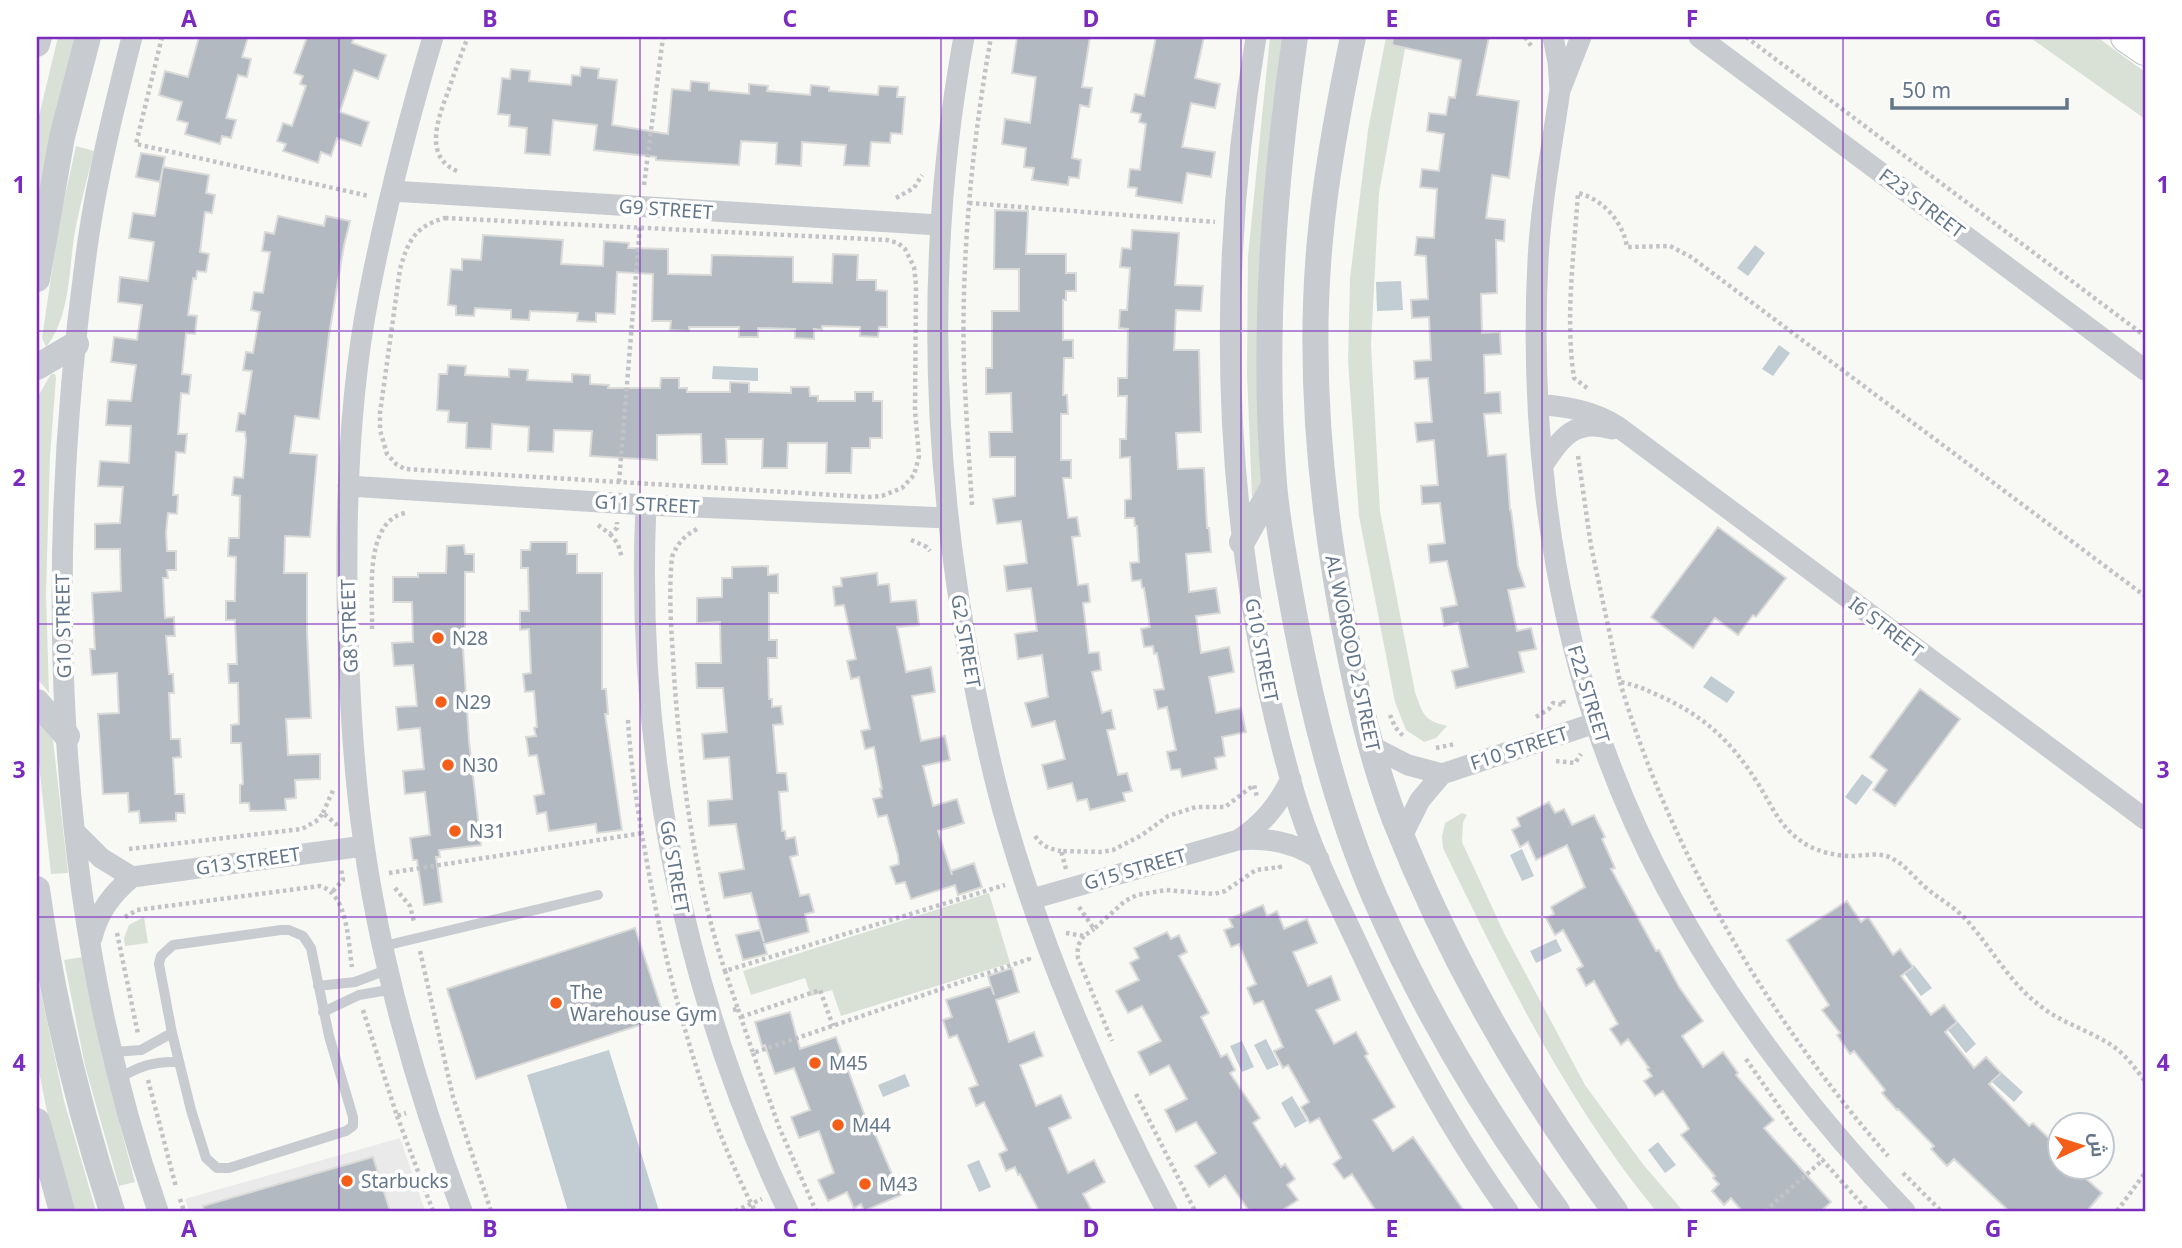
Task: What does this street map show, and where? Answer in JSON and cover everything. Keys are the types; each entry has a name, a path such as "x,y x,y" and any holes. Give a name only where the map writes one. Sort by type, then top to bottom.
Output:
{"main road":[{"path":"2126,37 2145,50"}],"street":[{"path":"37,44 39,37"},
{"path":"37,279 62,138 88,37"},
{"name":"G10 STREET","path":"132,37 107,136 89,239 76,344 62,539 62,638 76,833 91,944 113,1052 156,1206"},
{"name":"G8 STREET","path":"433,37 415,95 369,295 355,390 348,486 349,651 364,846 380,874 384,946 426,1107 462,1211"},
{"name":"G2 STREET","path":"964,37 949,133 939,225 937,370 940,444 960,614 1008,829 1032,899 1092,1056 1167,1211"},
{"name":"G10 STREET","path":"1256,37 1249,75 1233,223 1229,383 1242,542 1271,698 1304,822 1382,998 1459,1137 1508,1211"},
{"path":"1295,37 1278,186 1272,282 1270,384 1274,485 1305,672 1334,779 1375,898 1431,1013 1462,1069 1495,1123 1557,1211"},
{"name":"AL WOROOD 2 STREET","path":"1353,37 1330,162 1320,240 1316,376 1322,470 1335,578 1363,717 1402,836 1446,933 1489,1017 1549,1118 1615,1211"},
{"name":"F22 STREET","path":"1552,37 1558,62 1560,90 1538,257 1538,404 1557,569 1595,723 1643,838 1691,931 1746,1019 1810,1103 1905,1211"},
{"path":"1559,37 1568,37"},
{"name":"F22 STREET","path":"1560,90 1581,37"},
{"name":"F23 STREET","path":"1699,37 2145,370"},
{"name":"G9 STREET","path":"391,196 642,207 939,225"},
{"path":"37,367 76,344"},
{"name":"I6 STREET","path":"1538,404 1594,413 1617,426 2145,819"},
{"name":"I6 STREET","path":"1543,465 1566,435 1576,429 1599,425 1627,435"},
{"path":"1242,542 1274,485"},
{"name":"G11 STREET","path":"348,486 646,505 947,518"},
{"name":"G6 STREET","path":"646,505 645,579 649,682 659,784 686,927 710,1018 741,1105 788,1211"},
{"path":"37,702 67,736"},
{"name":"F10 STREET","path":"1443,774 1595,723"},
{"path":"1371,746 1408,765 1443,774 1420,800 1402,836"},
{"name":"G15 STREET","path":"1238,839 1264,820 1291,779"},
{"path":"76,833 101,858 132,877 106,904 95,924 91,944"},
{"name":"G15 STREET","path":"1032,899 1238,839 1254,838 1288,843 1319,859"},
{"name":"G13 STREET","path":"132,877 364,846"},
{"path":"37,889 46,949 66,1045 112,1211"},
{"path":"37,1121 62,1211"}],"lane":[{"path":"384,946 598,895"},
{"path":"281,930 296,932 308,941 311,948 323,1012 354,1121 353,1126 346,1131 229,1168 217,1168 205,1158 178,1062 159,964 161,956 173,945 281,930"},
{"path":"318,986 392,979"},
{"path":"323,1012 392,979"},
{"path":"113,1052 141,1050 172,1033"},
{"path":"120,1078 144,1064 178,1062"}],"path":[{"path":"162,37 136,144 391,196"},
{"path":"437,152 435,135 438,120 468,37"},
{"path":"617,528 642,207 663,37"},
{"path":"972,509 964,365 970,203 984,75 992,37"},
{"path":"1746,37 2145,336"},
{"path":"1597,392 1578,383 1573,370 1572,276 1578,193 1603,204 1620,227 1628,247 1670,246 1691,257 2145,596"},
{"path":"943,201 1233,223"},
{"path":"387,454 380,430 380,413 400,269 407,247 416,234"},
{"path":"1578,450 1591,546 1620,682 1632,726 1654,785 1687,854 1764,990 1813,1064 1892,1160"},
{"path":"372,635 374,555 378,535 386,524"},
{"path":"682,539 676,546 670,571 677,707 696,850 725,971 752,1053 779,1127 816,1211"},
{"path":"1620,682 1634,684 1676,703 1702,718 1720,733 1749,769 1778,819 1802,842 1830,854 1882,855 1893,859 1928,890 1952,905 1971,925 2015,984 2042,1007 2109,1043 2128,1059 2145,1081"},
{"path":"1524,722 1543,714 1553,703 1564,705"},
{"path":"1390,714 1402,735 1411,740"},
{"path":"1428,750 1467,740"},
{"path":"101,858 111,839 127,849 302,828 318,820 323,813 336,824 339,849"},
{"path":"380,874 668,830"},
{"path":"1032,832 1040,843 1060,850"},
{"path":"380,874 388,861"},
{"path":"380,874 410,906 453,1097 491,1211"},
{"path":"725,971 1004,884 1008,897"},
{"path":"121,922 137,910 320,886 333,891 341,905 355,982"},
{"path":"116,928 141,1050"},
{"path":"1094,929 1079,941 1078,958 1114,1044"},
{"path":"752,1053 1029,959 1025,945 1066,933 1084,936"},
{"path":"741,1017 820,990 833,1026"},
{"path":"359,995 397,1116 433,1211"},
{"path":"710,1018 738,1009"},
{"path":"144,1064 178,1194 156,1206"},
{"path":"1136,1093 1195,1211"},
{"path":"397,1116 426,1107"},
{"path":"1765,1211 1843,1142"},
{"path":"1900,1169 1941,1211"},
{"path":"2117,1211 2145,1173"}],"shaded area":[{"path":"58,37 80,37 37,214 37,124"},
{"path":"1270,37 1282,37 1272,115 1263,474 1252,497 1247,373 1248,256"},
{"path":"1386,37 1407,37 1379,193 1371,345 1380,511 1415,692 1425,715 1447,726 1436,738 1424,742 1406,730 1395,702 1359,516 1348,361 1350,278 1368,130"},
{"path":"2029,37 2097,37 2145,72 2145,119"},
{"path":"76,146 94,151 73,241 65,305 61,320 46,347 42,338 59,223"},
{"path":"1755,245 1765,253 1748,276 1737,268"},
{"path":"1401,281 1403,310 1377,311 1376,282"},
{"path":"1779,345 1790,353 1773,376 1762,369"},
{"path":"713,366 758,368 758,381 712,379"},
{"path":"51,374 55,374 56,378 50,456 46,593 49,693 37,678 37,398"},
{"path":"1711,676 1735,692 1727,703 1703,687"},
{"path":"37,718 53,740 68,873 51,874 37,746"},
{"path":"1862,774 1873,782 1856,805 1845,797"},
{"path":"1462,813 1467,815 1463,822 1462,842 1504,933 1585,1085 1642,1163 1683,1211 1656,1211 1594,1126 1539,1036 1443,848 1445,823"},
{"path":"1522,849 1534,876 1522,881 1510,855"},
{"path":"989,893 1010,963 841,1016 832,990 811,996 805,978 751,995 743,971"},
{"path":"144,917 148,943 125,946 124,938 129,925"},
{"path":"1556,939 1562,951 1536,963 1530,951"},
{"path":"83,957 103,1061 135,1182 119,1186 85,1066 64,960"},
{"path":"1914,965 1932,988 1921,996 1904,973"},
{"path":"37,974 64,1101 96,1211 75,1211 48,1116 37,1062"},
{"path":"1958,1022 1976,1044 1966,1053 1948,1030"},
{"path":"1266,1039 1279,1065 1267,1070 1254,1045"},
{"path":"1242,1041 1254,1067 1242,1072 1230,1046"},
{"path":"609,1050 659,1211 568,1211 527,1075"},
{"path":"2001,1072 2023,1092 2014,1102 1992,1082"},
{"path":"905,1074 910,1086 883,1097 878,1085"},
{"path":"1292,1096 1307,1121 1295,1128 1281,1103"},
{"path":"400,1138 425,1211 189,1211 185,1199"},
{"path":"1658,1142 1676,1165 1665,1173 1648,1150"},
{"path":"979,1160 991,1187 979,1192 967,1165"}],"building":[{"path":"199,37 248,37 242,57 251,59 247,77 238,75 226,118 236,120 231,138 222,136 220,144 185,134 188,123 177,120 182,102 159,95 165,71 188,77"},
{"path":"307,37 354,37 352,43 386,55 378,79 354,70 340,112 369,122 361,146 337,138 331,156 321,152 318,163 283,151 286,144 277,141 283,123 292,126 306,86 300,84 303,76 294,73"},
{"path":"1017,37 1090,37 1082,87 1092,88 1089,107 1080,105 1072,158 1081,160 1079,178 1069,177 1068,185 1032,180 1034,168 1024,167 1026,148 1002,144 1005,119 1030,123 1036,77 1012,73"},
{"path":"1156,37 1204,37 1195,78 1220,84 1215,108 1191,103 1182,147 1215,152 1211,177 1187,173 1182,203 1136,196 1137,188 1128,187 1130,169 1140,170 1146,124 1139,122 1141,114 1131,112 1135,94 1144,96"},
{"path":"1393,37 1489,37 1477,95 1519,101 1509,178 1492,175 1486,218 1505,220 1504,241 1496,240 1497,293 1481,294 1482,333 1500,332 1501,354 1484,355 1485,393 1500,392 1501,413 1484,414 1488,456 1506,454 1518,566 1525,587 1508,590 1517,631 1531,628 1536,649 1519,652 1524,672 1456,688 1452,671 1468,667 1458,623 1444,626 1441,608 1457,605 1447,561 1430,563 1428,545 1445,543 1440,503 1422,504 1421,486 1438,485 1434,440 1417,442 1415,423 1432,422 1428,378 1415,379 1414,361 1431,360 1429,317 1412,318 1411,300 1428,299 1426,256 1415,255 1417,237 1434,238 1437,189 1420,187 1422,169 1439,171 1444,134 1427,131 1429,113 1446,115 1449,97 1455,98 1461,60 1392,45"},
{"path":"581,67 599,69 598,78 617,80 612,125 668,134 672,89 690,91 691,81 709,83 709,90 749,94 749,84 768,86 767,91 810,95 811,85 829,87 829,91 878,95 879,86 898,87 897,97 905,97 902,134 891,133 890,143 871,142 869,166 844,165 846,145 802,142 801,166 776,164 777,143 741,141 739,165 656,160 656,157 594,150 597,125 553,120 550,155 525,153 527,128 509,126 510,115 498,114 502,78 510,79 511,69 530,71 529,81 571,85 572,75 580,76"},
{"path":"141,153 165,157 160,182 136,177"},
{"path":"163,167 209,175 206,193 215,195 212,213 205,212 200,252 209,254 206,272 197,271 196,279 193,278 188,315 197,316 195,334 186,333 182,374 191,375 189,394 181,393 178,434 187,434 185,453 176,452 173,495 178,495 177,514 168,513 166,532 167,551 176,551 176,570 167,570 168,578 163,578 165,618 174,617 175,636 166,636 169,674 173,674 174,693 169,693 171,739 180,739 181,757 173,758 175,794 184,794 185,813 176,813 176,821 140,823 139,811 129,812 128,793 103,794 98,714 119,713 117,673 92,675 90,649 95,649 92,593 121,591 120,549 95,549 95,524 120,523 123,487 98,486 100,461 129,463 131,426 106,425 108,400 131,401 136,365 111,362 114,337 137,340 142,305 118,302 120,277 148,281 154,242 129,238 133,213 155,216"},
{"path":"995,210 1028,211 1026,254 1066,254 1066,273 1076,273 1076,291 1066,291 1066,300 1063,300 1063,340 1073,340 1073,358 1064,358 1063,395 1067,395 1068,414 1061,414 1061,460 1071,460 1071,478 1063,478 1068,518 1077,517 1080,536 1072,537 1078,585 1088,584 1090,602 1083,603 1089,653 1099,652 1101,670 1092,672 1102,713 1111,710 1115,729 1107,730 1118,775 1127,773 1132,791 1123,793 1125,801 1090,810 1087,799 1077,801 1072,783 1048,789 1042,765 1065,759 1055,721 1032,727 1025,703 1048,697 1042,655 1018,659 1015,634 1037,631 1031,588 1007,591 1004,566 1027,563 1021,521 997,524 993,499 1015,496 1015,457 990,457 989,432 1012,432 1011,393 986,394 986,368 992,368 992,311 1019,311 1019,269 994,269"},
{"path":"278,216 324,226 326,216 350,221 329,335 319,419 295,416 290,453 317,455 310,537 285,536 284,573 307,573 311,718 286,719 288,755 320,754 320,779 295,780 296,798 285,799 286,810 250,811 249,803 240,803 240,785 243,784 241,743 231,743 231,725 239,724 238,683 229,683 228,664 237,664 235,620 226,620 226,601 235,601 236,557 228,556 229,538 239,538 240,496 232,495 234,477 243,478 245,432 236,431 239,413 245,414 252,371 243,370 246,352 253,353 260,312 251,310 254,292 263,293 270,252 262,251 265,232 274,234"},
{"path":"1132,230 1179,233 1175,285 1203,286 1201,311 1176,310 1174,350 1199,350 1201,432 1176,433 1178,469 1204,468 1211,552 1186,554 1189,592 1216,588 1220,613 1196,616 1201,653 1229,647 1234,672 1209,677 1216,713 1241,708 1246,732 1222,737 1225,756 1215,758 1217,769 1182,777 1180,769 1171,770 1167,752 1176,750 1167,707 1158,709 1154,690 1164,689 1157,653 1154,654 1153,646 1144,647 1141,629 1150,627 1144,588 1141,580 1132,581 1130,563 1139,562 1137,526 1134,518 1125,518 1125,500 1131,499 1130,457 1120,458 1120,439 1126,439 1127,396 1118,396 1118,378 1127,378 1128,329 1119,328 1120,310 1127,310 1130,268 1120,267 1122,248 1131,249"},
{"path":"483,235 563,240 561,264 603,266 604,241 629,243 628,248 668,249 668,274 711,275 712,255 793,257 793,282 832,283 833,254 858,255 857,280 876,280 876,290 887,291 887,327 879,327 878,337 860,336 860,327 822,326 822,330 814,329 814,339 795,338 795,329 758,328 758,337 739,337 739,327 689,327 689,331 670,330 671,321 652,321 653,274 617,272 615,314 596,313 596,322 577,321 578,313 530,311 529,320 511,319 511,310 475,308 474,316 456,315 456,306 448,305 451,269 462,270 462,259 481,260"},
{"path":"448,365 466,366 465,375 509,377 509,369 528,370 527,380 572,382 572,374 590,375 590,384 609,385 608,388 660,388 661,378 679,378 679,388 687,388 687,392 730,392 730,382 749,383 749,392 791,393 791,387 809,387 810,396 818,396 818,401 855,401 855,392 873,392 873,401 882,401 882,438 870,438 870,448 852,448 851,473 826,473 827,443 788,443 787,468 762,468 763,439 726,439 727,464 702,464 701,434 657,435 657,460 590,456 592,431 554,430 553,452 528,451 529,427 492,424 491,449 466,448 467,423 448,422 449,411 437,410 439,374 447,374"},
{"path":"1718,527 1786,578 1756,617 1753,615 1738,635 1715,618 1693,648 1651,617"},
{"path":"531,542 567,542 567,554 577,554 577,573 602,573 602,689 606,689 608,714 605,714 622,830 597,833 596,824 549,831 546,812 537,814 534,796 544,794 537,755 529,756 526,737 536,736 534,691 525,692 523,674 531,673 529,629 520,630 520,611 529,611 528,568 521,568 521,550 530,550"},
{"path":"464,545 465,554 474,554 474,572 465,572 465,634 462,634 469,741 481,845 439,850 440,857 436,857 442,902 424,905 417,860 413,860 410,838 430,835 425,792 405,794 403,771 424,769 420,728 398,730 396,707 417,706 413,665 394,666 392,643 413,642 412,602 393,602 393,577 418,577 418,573 446,573 447,546"},
{"path":"768,566 768,575 778,574 778,593 769,593 769,640 777,640 777,658 768,658 769,699 772,699 772,707 781,706 783,724 773,725 777,773 786,773 788,791 779,792 782,831 785,831 786,839 795,837 798,855 790,857 800,896 809,894 814,912 805,914 809,932 764,944 767,954 743,960 736,935 760,930 764,942 751,893 724,898 719,873 744,869 736,824 709,826 708,801 732,799 729,757 704,759 702,734 727,732 723,688 697,688 696,663 721,663 720,622 697,623 697,598 722,597 722,578 732,578 732,567"},
{"path":"877,573 878,585 889,584 891,602 916,600 919,625 897,627 906,672 931,667 935,692 912,696 921,741 945,736 950,760 923,766 933,806 957,799 964,823 938,831 952,875 951,871 974,863 982,887 958,895 955,885 911,899 905,882 896,884 890,867 899,864 898,855 887,815 878,817 873,799 882,797 882,789 874,747 865,749 861,731 870,729 859,677 851,679 847,661 856,659 844,605 835,606 833,587 842,586 841,578"},
{"path":"1920,689 1960,719 1895,806 1873,790 1887,770 1870,757"},
{"path":"1549,802 1555,813 1564,809 1572,825 1594,815 1605,837 1602,839 1615,868 1611,869 1656,951 1659,950 1679,987 1703,1021 1682,1036 1703,1067 1723,1052 1738,1073 1736,1075 1774,1120 1764,1128 1831,1202 1821,1211 1742,1211 1731,1198 1724,1205 1712,1191 1719,1184 1681,1135 1689,1129 1685,1122 1663,1091 1655,1096 1644,1081 1652,1076 1647,1069 1649,1068 1628,1039 1621,1045 1610,1029 1618,1024 1594,981 1586,986 1577,969 1583,966 1563,930 1555,935 1546,918 1554,914 1551,907 1585,887 1567,845 1536,860 1528,842 1520,847 1512,830 1520,826 1517,818"},
{"path":"1847,901 1861,922 1868,917 1893,955 1900,949 1913,967 1901,976 1931,1015 1944,1005 1957,1022 1945,1032 1974,1068 1986,1057 2001,1073 1989,1084 2029,1126 2033,1123 2046,1136 2046,1182 2090,1182 2102,1193 2087,1211 2009,1211 1954,1159 1947,1166 1931,1149 1934,1146 1882,1093 1885,1090 1854,1051 1850,1054 1837,1035 1840,1033 1822,1010 1829,1005 1787,940"},
{"path":"1263,905 1267,916 1277,911 1284,929 1307,919 1317,943 1293,952 1308,986 1331,976 1340,1000 1316,1010 1334,1044 1356,1032 1368,1054 1365,1056 1395,1107 1373,1120 1393,1151 1413,1137 1464,1211 1376,1211 1352,1174 1344,1179 1333,1164 1341,1158 1319,1118 1310,1123 1301,1107 1309,1102 1288,1065 1283,1068 1274,1051 1283,1047 1263,1001 1254,1004 1247,988 1256,984 1239,944 1231,947 1224,930 1233,927 1229,919"},
{"name":"The Warehouse Gym","path":"635,928 664,1017 476,1079 447,989"},
{"path":"1167,932 1171,939 1179,935 1187,952 1179,956 1209,1013 1201,1017 1221,1057 1227,1054 1235,1070 1230,1073 1260,1118 1253,1123 1281,1167 1285,1164 1295,1179 1287,1185 1298,1200 1281,1211 1249,1211 1225,1176 1209,1187 1195,1166 1216,1153 1196,1122 1176,1132 1165,1110 1187,1099 1169,1065 1150,1075 1138,1052 1161,1041 1142,1006 1128,1013 1116,991 1139,980 1130,963 1139,958 1134,948"},
{"path":"1012,968 1019,992 996,1000 1009,1042 1034,1032 1043,1056 1020,1065 1036,1106 1061,1095 1071,1118 1049,1128 1068,1173 1094,1160 1105,1182 1083,1194 1092,1211 1039,1211 1015,1167 1006,1171 999,1154 1007,1150 984,1102 976,1106 969,1088 978,1085 957,1035 949,1038 943,1020 952,1017 946,1000 991,986 994,995 988,976"},
{"path":"790,1012 800,1049 836,1037 866,1119 868,1118 901,1195 864,1211 861,1204 854,1208 847,1192 828,1201 818,1180 834,1173 819,1131 799,1138 791,1117 810,1110 794,1068 775,1074 755,1022"},
{"path":"373,1157 390,1211 204,1211 203,1206"}],"place":[{"name":"N28","path":"438,638"},
{"name":"N29","path":"441,702"},
{"name":"N30","path":"448,765"},
{"name":"N31","path":"455,831"},
{"name":"The Warehouse Gym","path":"556,1003"},
{"name":"M45","path":"815,1063"},
{"name":"M44","path":"838,1125"},
{"name":"Starbucks","path":"347,1181"},
{"name":"M43","path":"865,1184"}]}
